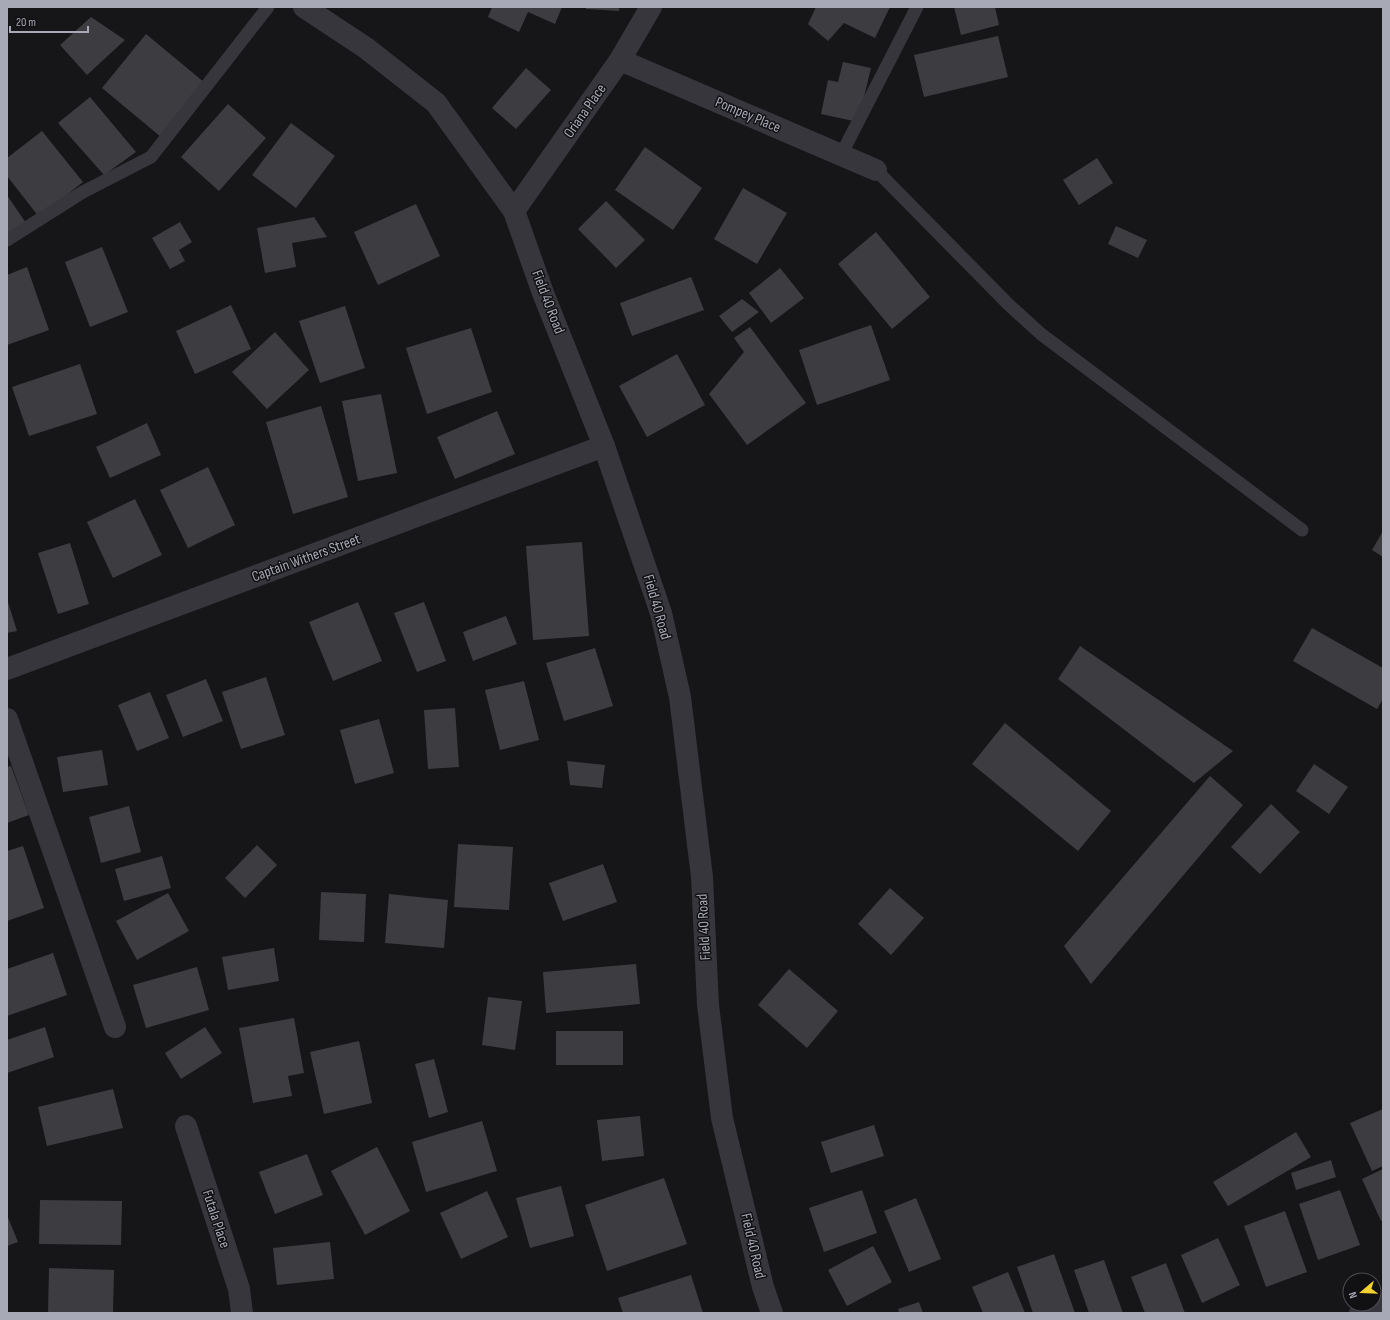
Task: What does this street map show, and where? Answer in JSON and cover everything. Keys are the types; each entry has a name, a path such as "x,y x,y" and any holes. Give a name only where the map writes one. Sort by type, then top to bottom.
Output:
{"street":[{"name":"Field 40 Road","path":"304,7 366,48 436,103 514,211 544,293 604,446 661,613 680,697 702,877 708,1005 722,1118 763,1287 772,1313"},
{"name":"Oriana Place","path":"514,211 620,60 651,7"},
{"name":"Pompey Place","path":"620,60 876,170"},
{"name":"Captain Withers Street","path":"7,669 604,446"},
{"path":"7,719 115,1027"},
{"name":"Futala Place","path":"186,1126 239,1289 242,1313"},
{"path":"1360,1313 1383,1304"}],"lane":[{"path":"7,240 83,192 151,157 268,7"},
{"path":"842,155 917,7"},
{"path":"876,170 1009,305 1042,334 1302,530"}],"building":[{"path":"492,7 562,7 555,24 528,12 519,32 488,17"},
{"path":"586,7 619,7 619,11 586,9"},
{"path":"816,7 890,7 875,38 844,23 828,41 808,24"},
{"path":"954,7 995,7 999,25 961,35"},
{"path":"91,17 125,40 87,75 60,45"},
{"path":"146,34 205,83 161,137 102,88"},
{"path":"998,36 1008,77 924,97 914,55"},
{"path":"843,62 871,68 858,122 821,114 828,80 838,82"},
{"path":"526,68 551,90 516,129 492,108"},
{"path":"90,97 136,152 104,175 58,123"},
{"path":"228,104 266,138 219,191 181,157"},
{"path":"291,123 335,156 296,208 252,175"},
{"path":"42,131 83,182 39,217 7,176 7,158"},
{"path":"645,147 702,188 673,230 615,190"},
{"path":"1097,158 1113,183 1079,205 1063,180"},
{"path":"743,188 787,213 757,264 714,239"},
{"path":"7,195 26,223 7,236"},
{"path":"606,201 645,240 616,268 578,229"},
{"path":"416,204 440,256 378,285 354,232"},
{"path":"314,217 327,237 292,243 296,267 265,273 257,228"},
{"path":"180,222 192,242 179,250 185,261 170,269 152,238"},
{"path":"1116,226 1147,240 1138,258 1108,244"},
{"path":"876,232 930,297 892,329 838,264"},
{"path":"102,247 128,312 90,327 65,262"},
{"path":"27,267 49,330 7,345 7,275"},
{"path":"780,268 804,298 771,323 749,293"},
{"path":"691,277 704,310 632,336 620,303"},
{"path":"742,299 759,312 732,332 719,316"},
{"path":"231,305 251,349 195,374 176,331"},
{"path":"345,306 365,368 320,383 299,321"},
{"path":"871,325 890,380 817,405 799,350"},
{"path":"750,327 806,403 747,445 709,394 744,352 734,338"},
{"path":"471,328 492,392 427,414 406,348"},
{"path":"275,332 309,370 267,409 232,372"},
{"path":"677,354 705,405 647,437 619,386"},
{"path":"80,364 97,414 29,436 12,387"},
{"path":"381,394 397,473 358,481 342,401"},
{"path":"321,406 348,497 293,514 266,422"},
{"path":"497,411 515,454 455,479 437,437"},
{"path":"147,423 161,455 110,478 96,447"},
{"path":"208,467 235,525 188,548 160,490"},
{"path":"135,499 162,555 113,578 87,522"},
{"path":"1383,531 1383,557 1372,550"},
{"path":"582,542 589,636 533,640 526,546"},
{"path":"70,543 89,604 58,614 38,553"},
{"path":"7,599 17,631 7,633"},
{"path":"358,602 382,661 333,681 309,622"},
{"path":"424,602 446,661 417,672 394,613"},
{"path":"506,616 517,644 473,661 463,632"},
{"path":"1312,628 1383,668 1383,699 1377,709 1293,661"},
{"path":"1080,646 1233,751 1194,783 1058,679"},
{"path":"595,648 613,706 564,721 546,663"},
{"path":"266,677 285,735 241,749 222,692"},
{"path":"206,679 223,721 183,737 166,695"},
{"path":"524,681 539,740 500,750 485,690"},
{"path":"150,692 169,738 137,751 118,705"},
{"path":"455,708 459,767 428,769 424,710"},
{"path":"379,719 394,773 355,784 340,730"},
{"path":"1005,723 1111,811 1078,851 972,764"},
{"path":"102,750 108,785 63,792 57,757"},
{"path":"567,761 605,765 602,788 570,785"},
{"path":"1314,764 1348,787 1329,814 1296,791"},
{"path":"11,766 29,815 7,823 7,767"},
{"path":"1210,776 1243,805 1091,984 1064,946"},
{"path":"1271,804 1300,832 1260,874 1231,847"},
{"path":"129,806 141,852 101,863 89,817"},
{"path":"458,844 513,847 509,910 454,907"},
{"path":"257,845 277,865 245,898 225,878"},
{"path":"23,846 44,908 7,921 7,851"},
{"path":"162,856 171,888 124,901 115,869"},
{"path":"603,864 617,902 563,921 549,883"},
{"path":"890,888 924,918 891,955 858,924"},
{"path":"321,892 366,894 364,942 319,940"},
{"path":"168,893 189,931 137,960 116,921"},
{"path":"389,894 448,900 444,948 385,943"},
{"path":"274,948 279,981 228,990 222,957"},
{"path":"53,953 67,995 7,1016 7,969"},
{"path":"636,964 640,1004 546,1013 543,972"},
{"path":"197,967 209,1010 146,1028 133,985"},
{"path":"789,969 838,1011 807,1048 758,1005"},
{"path":"488,997 522,1001 515,1050 482,1045"},
{"path":"294,1018 304,1073 288,1076 292,1096 253,1103 239,1028"},
{"path":"45,1027 54,1057 7,1073 7,1040"},
{"path":"205,1027 222,1053 181,1079 165,1053"},
{"path":"556,1031 623,1031 623,1065 556,1065"},
{"path":"359,1041 372,1103 324,1114 310,1052"},
{"path":"434,1059 448,1112 429,1118 415,1064"},
{"path":"113,1089 123,1128 47,1146 38,1107"},
{"path":"1383,1109 1383,1166 1372,1171 1350,1123"},
{"path":"640,1116 644,1156 602,1161 597,1120"},
{"path":"482,1121 497,1171 426,1192 412,1142"},
{"path":"874,1125 884,1156 831,1173 821,1142"},
{"path":"1296,1132 1311,1157 1228,1206 1213,1182"},
{"path":"377,1147 410,1211 365,1235 331,1171"},
{"path":"307,1154 323,1195 275,1214 259,1172"},
{"path":"1331,1160 1336,1177 1296,1190 1291,1173"},
{"path":"1383,1169 1383,1220 1381,1221 1362,1179"},
{"path":"664,1178 687,1244 607,1271 585,1205"},
{"path":"561,1186 574,1236 530,1248 516,1198"},
{"path":"862,1190 877,1233 824,1252 809,1208"},
{"path":"1340,1190 1360,1245 1318,1260 1299,1204"},
{"path":"487,1191 508,1237 461,1259 440,1213"},
{"path":"916,1198 941,1259 909,1272 884,1211"},
{"path":"40,1200 122,1201 121,1245 39,1244"},
{"path":"1285,1211 1307,1272 1266,1287 1244,1226"},
{"path":"7,1215 18,1242 7,1246"},
{"path":"1218,1238 1240,1285 1202,1303 1181,1255"},
{"path":"330,1242 334,1279 277,1285 273,1248"},
{"path":"873,1246 892,1282 847,1306 828,1270"},
{"path":"1054,1254 1075,1313 1033,1313 1017,1267"},
{"path":"1104,1260 1123,1313 1089,1313 1074,1270"},
{"path":"1166,1263 1185,1313 1145,1313 1131,1277"},
{"path":"49,1268 114,1270 113,1313 48,1313"},
{"path":"1008,1272 1025,1313 983,1313 972,1287"},
{"path":"691,1275 703,1313 623,1313 618,1298"},
{"path":"919,1302 923,1313 899,1313 898,1309"}]}
